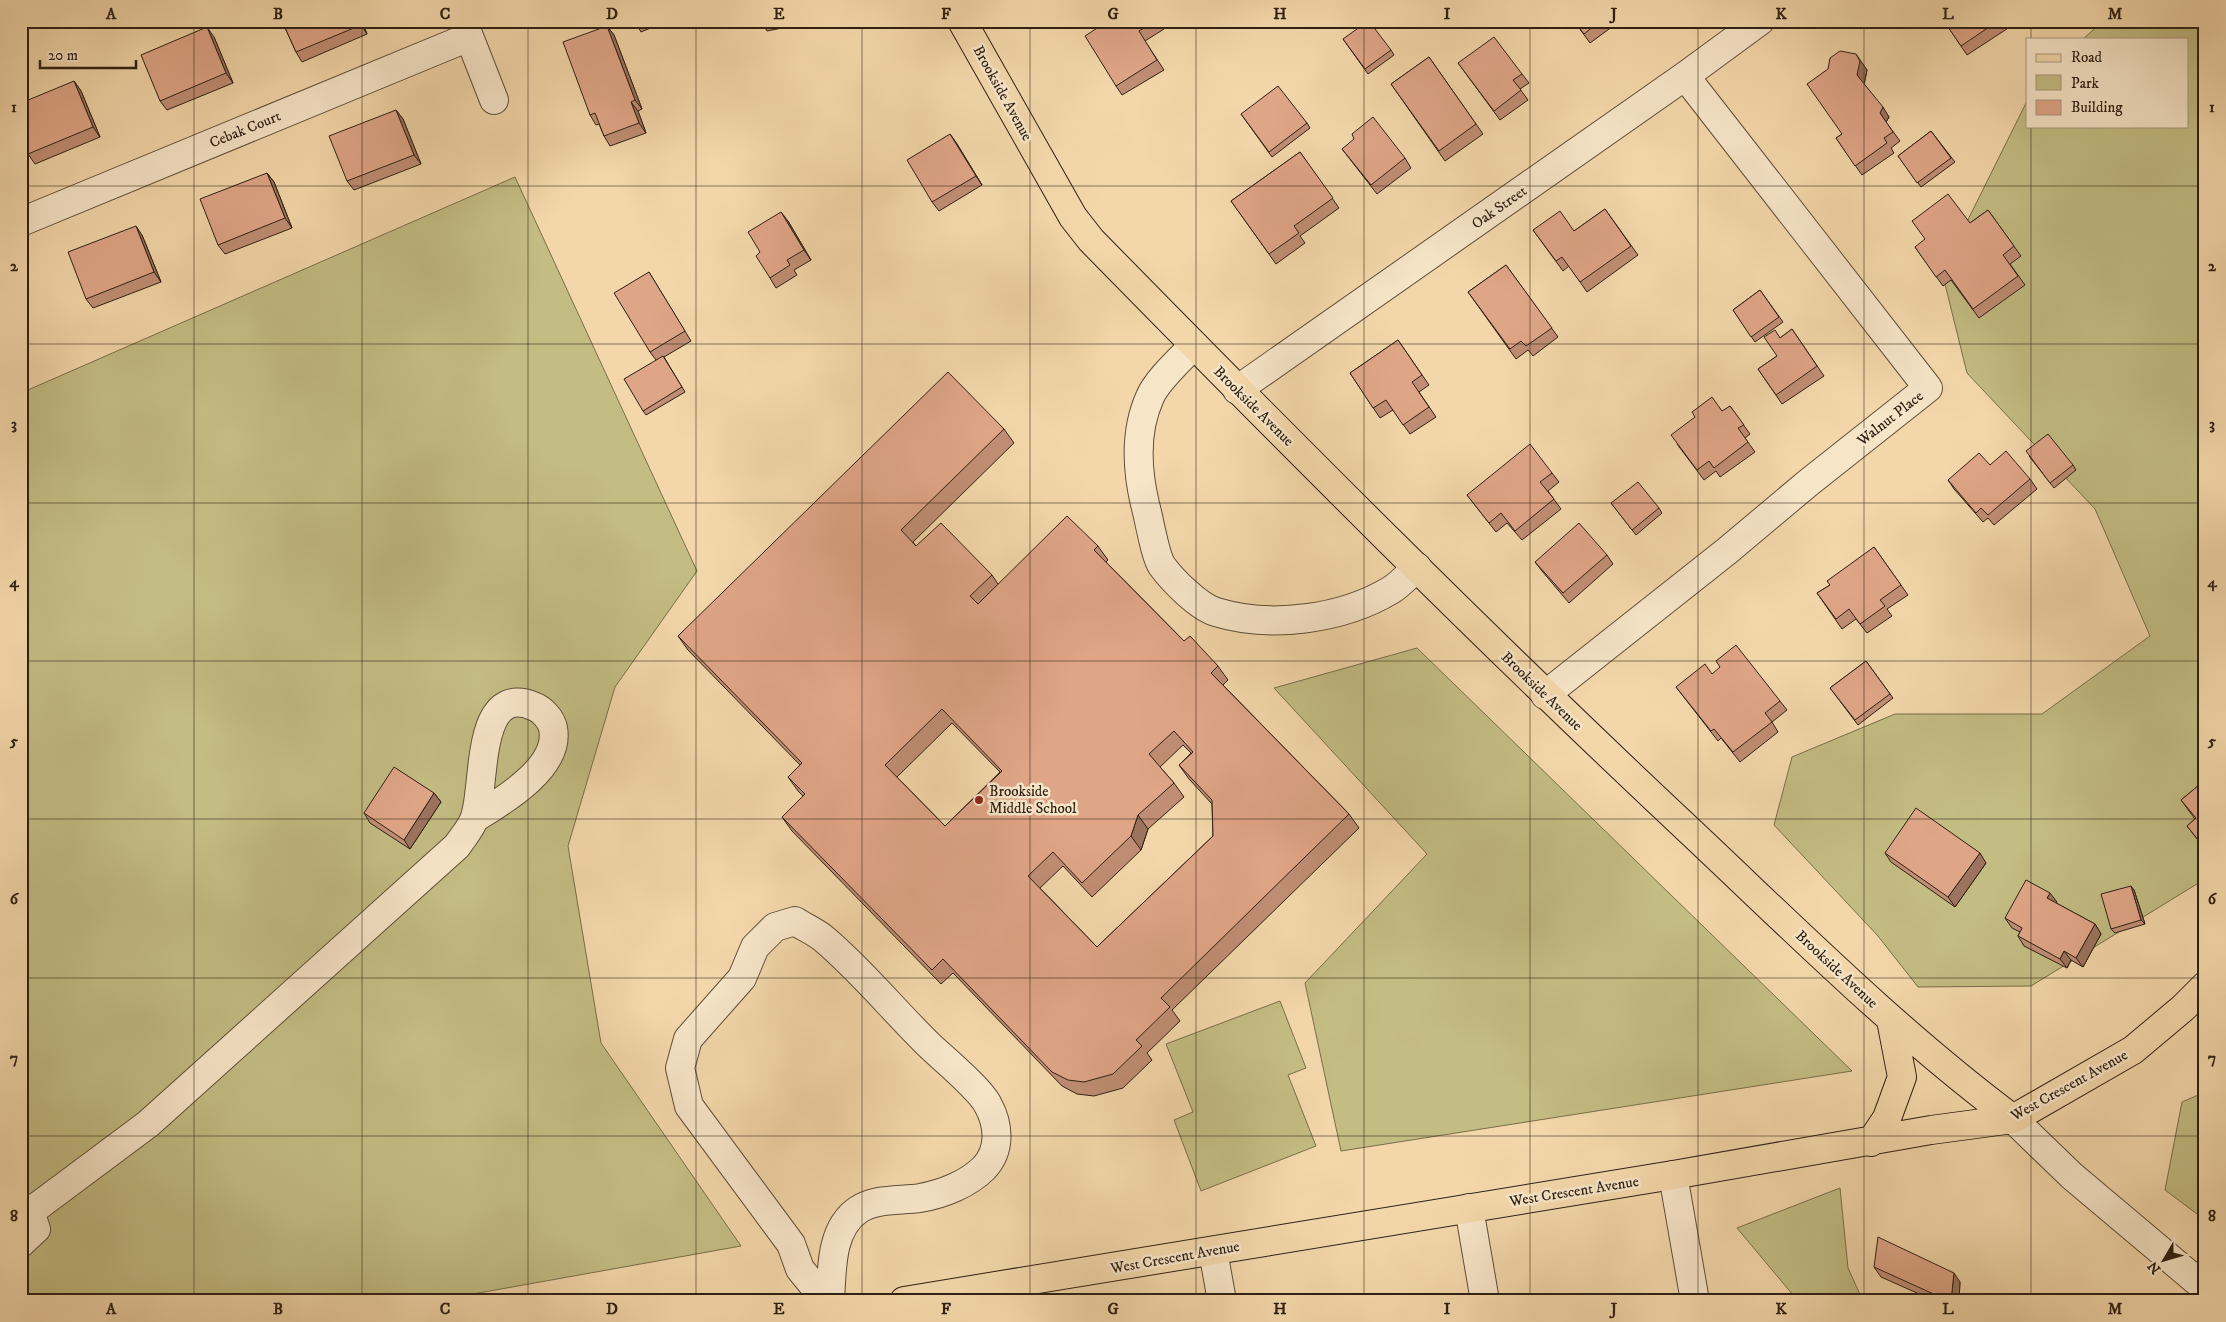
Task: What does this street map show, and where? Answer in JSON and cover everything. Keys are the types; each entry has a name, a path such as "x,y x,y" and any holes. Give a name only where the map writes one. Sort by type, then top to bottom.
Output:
{"main road":[{"name":"Brookside Avenue","path":"962,21 1073,217 1091,240 1237,390 1545,695 1891,1020 1973,1090 2013,1120"},
{"name":"West Crescent Avenue","path":"904,1301 1871,1142 1931,1130 2013,1120 2133,1050 2183,1008 2205,986"},
{"path":"1871,1142 1887,1118 1902,1078 1891,1020"}],"street":[{"name":"Oak Street","path":"1237,390 1685,76 1760,21"},
{"path":"466,29 494,100"},
{"name":"Cebak Court","path":"21,222 466,29"},
{"name":"Walnut Place","path":"1545,695 1727,552 1808,483 1928,388 1685,76"},
{"path":"1194,345 1150,395 1142,421 1139,452 1142,492 1161,564 1185,591 1214,612 1254,620 1323,617 1356,607 1393,589 1416,567"},
{"path":"21,1243 36,1228 26,1209 148,1124 457,846 475,818"},
{"path":"795,921 822,937 855,968 905,1021 988,1103 996,1124 997,1145 984,1167 958,1186 921,1198 881,1202 858,1210 842,1226 835,1248 828,1301 803,1273 791,1244 689,1106 680,1068 688,1039 742,978 754,947 775,927 795,921"},
{"name":"Brookside Avenue","path":"2013,1120 2072,1176 2205,1288"},
{"path":"1672,1175 1695,1301"},
{"path":"1469,1208 1485,1301"},
{"path":"1213,1250 1222,1301"}],"green space":[{"path":"2103,21 2205,21 2205,879 2031,986 1918,987 1878,936 1774,825 1792,757 1895,714 2042,714 2150,636 2095,509 1967,373 1942,272 2026,103 2026,128 2188,128 2188,38 2084,38"},
{"path":"515,177 697,571 615,687 568,846 601,1043 741,1246 434,1301 21,1301 21,393"},
{"path":"1417,648 1852,1071 1341,1151 1305,983 1427,854 1274,688"},
{"path":"1280,1001 1306,1068 1288,1075 1316,1146 1201,1191 1174,1120 1193,1112 1166,1044"},
{"path":"2205,1092 2205,1220 2165,1190 2182,1102"},
{"path":"1840,1188 1848,1268 1863,1301 1798,1301 1737,1228"}],"building":[{"path":"282,21 359,21 361,25 296,52"},
{"path":"635,21 652,21 638,27"},
{"path":"1108,21 1155,21 1139,31 1157,60 1116,86 1085,36"},
{"path":"1368,21 1391,50 1365,69 1343,39"},
{"path":"1574,21 1600,21 1584,34"},
{"path":"1944,21 1998,21 1961,46"},
{"path":"607,26 635,100 631,102 639,123 604,136 595,113 590,115 563,42"},
{"path":"207,27 226,73 160,101 141,55"},
{"path":"1494,37 1522,74 1513,80 1521,90 1494,111 1458,63"},
{"path":"1840,51 1856,54 1860,61 1857,75 1883,107 1880,113 1893,132 1884,138 1887,143 1855,166 1836,138 1842,134 1807,84 1828,69 1830,58"},
{"path":"1429,57 1476,124 1439,151 1391,84"},
{"path":"74,81 93,127 28,154 21,138 21,103"},
{"path":"1278,86 1307,123 1269,152 1241,114"},
{"path":"396,110 414,155 347,181 329,136"},
{"path":"1373,117 1405,158 1371,185 1342,149 1354,139 1352,134"},
{"path":"1931,131 1951,158 1917,183 1898,156"},
{"path":"950,134 976,176 932,202 907,160"},
{"path":"1300,152 1333,198 1294,226 1299,233 1269,254 1231,201"},
{"path":"267,173 285,218 218,245 200,199"},
{"path":"1948,194 1970,223 1988,210 2014,246 2003,255 2018,276 1973,309 1945,270 1936,277 1915,247 1925,239 1912,221"},
{"path":"1605,209 1631,246 1580,282 1562,257 1556,261 1533,230 1560,211 1574,231"},
{"path":"781,212 804,250 787,260 790,265 770,278 756,256 760,252 748,232"},
{"path":"136,226 154,272 86,299 68,252"},
{"path":"1506,265 1552,328 1526,346 1521,341 1510,349 1468,292"},
{"path":"649,272 685,331 650,352 614,293"},
{"path":"1760,290 1779,317 1751,337 1733,310"},
{"path":"1792,329 1817,366 1776,395 1758,369 1777,356 1764,337 1775,330 1780,338"},
{"path":"1398,340 1422,375 1412,382 1429,407 1403,425 1386,400 1373,408 1350,373"},
{"path":"663,356 682,387 643,411 624,379"},
{"path":"948,372 1004,429 901,530 916,546 941,523 992,575 970,596 978,604 1067,516 1098,546 1094,550 1184,641 1190,636 1218,666 1211,673 1349,814 1161,998 1170,1007 1136,1040 1142,1046 1113,1074 1084,1082 1068,1080 1052,1072 943,959 932,970 782,817 805,794 788,777 802,763 678,636","holes":["942,709 1002,771 945,826 885,765","1174,731 1193,752 1179,765 1212,800 1213,836 1097,947 1028,876 1053,852 1082,883 1131,836 1138,815 1174,783 1149,754"]},
{"path":"1712,397 1722,411 1730,406 1744,425 1738,428 1748,442 1714,468 1709,461 1697,470 1671,435 1695,417 1692,412"},
{"path":"2048,434 2073,465 2050,483 2026,451"},
{"path":"1530,444 1552,473 1540,482 1554,499 1515,531 1501,513 1489,523 1467,495"},
{"path":"2006,451 2030,479 1988,515 1981,508 1976,513 1948,480 1979,453 1990,465"},
{"path":"1638,482 1659,508 1632,530 1611,503"},
{"path":"1579,523 1607,555 1563,593 1535,562"},
{"path":"1874,547 1901,585 1880,600 1885,606 1860,624 1849,609 1836,619 1817,593 1830,585 1827,581"},
{"path":"1736,645 1780,701 1765,713 1772,722 1733,752 1714,729 1711,731 1676,687 1705,664 1712,674 1720,667 1716,661"},
{"path":"1866,661 1890,694 1855,720 1830,688"},
{"path":"394,767 434,793 404,840 364,813"},
{"path":"2205,780 2205,836 2199,841 2187,826 2196,818 2181,800"},
{"path":"1916,808 1980,853 1948,897 1885,853"},
{"path":"2026,880 2050,893 2047,898 2095,924 2076,958 2064,951 2060,959 2018,936 2022,928 2005,918"},
{"path":"2131,886 2141,920 2111,929 2101,894"},
{"path":"1878,1237 1954,1273 1951,1301 1874,1267"}],"place":[{"name":"Brookside Middle School","path":"979,800"}]}
